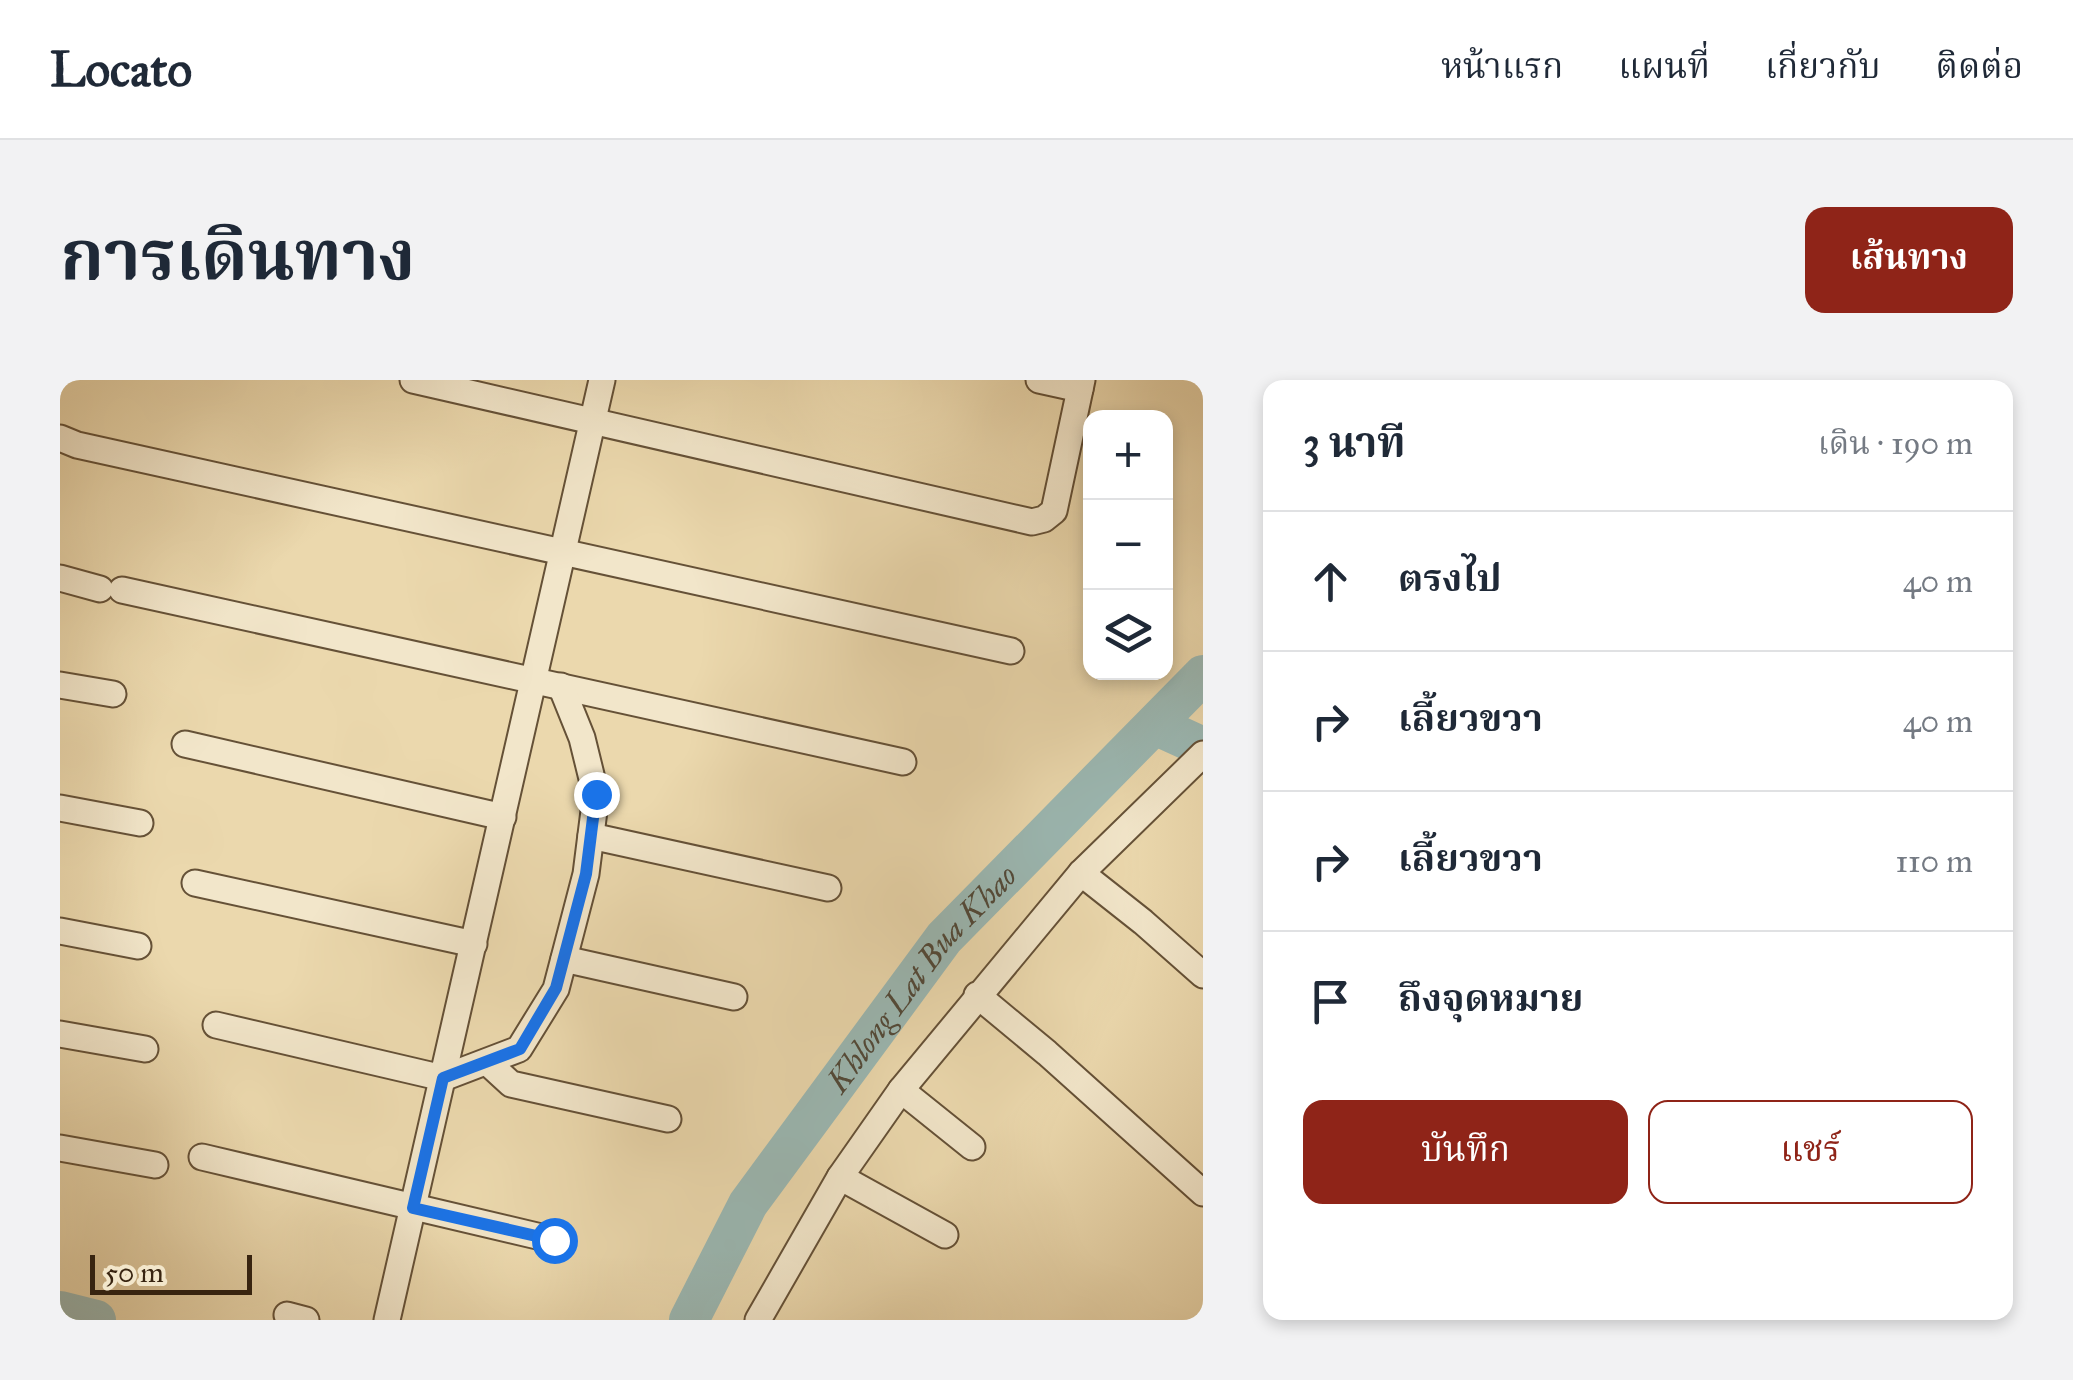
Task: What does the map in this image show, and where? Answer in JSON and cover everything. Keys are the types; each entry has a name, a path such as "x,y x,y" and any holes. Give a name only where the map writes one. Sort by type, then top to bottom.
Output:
{"street":[{"path":"412,380 1032,522 1054,511 1081,384 1039,380"},
{"path":"387,1320 602,380"},
{"path":"60,438 77,445 1011,651"},
{"path":"60,578 903,762"},
{"path":"60,685 113,694"},
{"path":"216,1025 443,1078 520,1049 556,988 586,874 596,794 582,738 561,686"},
{"path":"185,744 503,817"},
{"path":"758,1320 840,1177 901,1090 1081,873 1196,765"},
{"path":"60,808 140,823"},
{"path":"591,836 828,888"},
{"path":"1081,873 1203,975"},
{"path":"195,883 474,944"},
{"path":"60,931 138,946"},
{"path":"564,959 734,997"},
{"path":"977,996 1047,1053 1203,1193"},
{"path":"60,1034 145,1049"},
{"path":"486,1062 511,1084 668,1118"},
{"path":"901,1090 972,1147"},
{"path":"60,1148 156,1165"},
{"path":"202,1156 554,1240"},
{"path":"840,1177 944,1235"}],"waterway":[{"name":"Khlong Lat Bua Khao","path":"689,1320 748,1204 944,938 1203,675"},
{"path":"1155,725 1203,747"},
{"path":"60,1311 96,1320"}],"route":[{"path":"554,1240 413,1208 443,1078 520,1049 556,988 586,874 596,794"}]}
